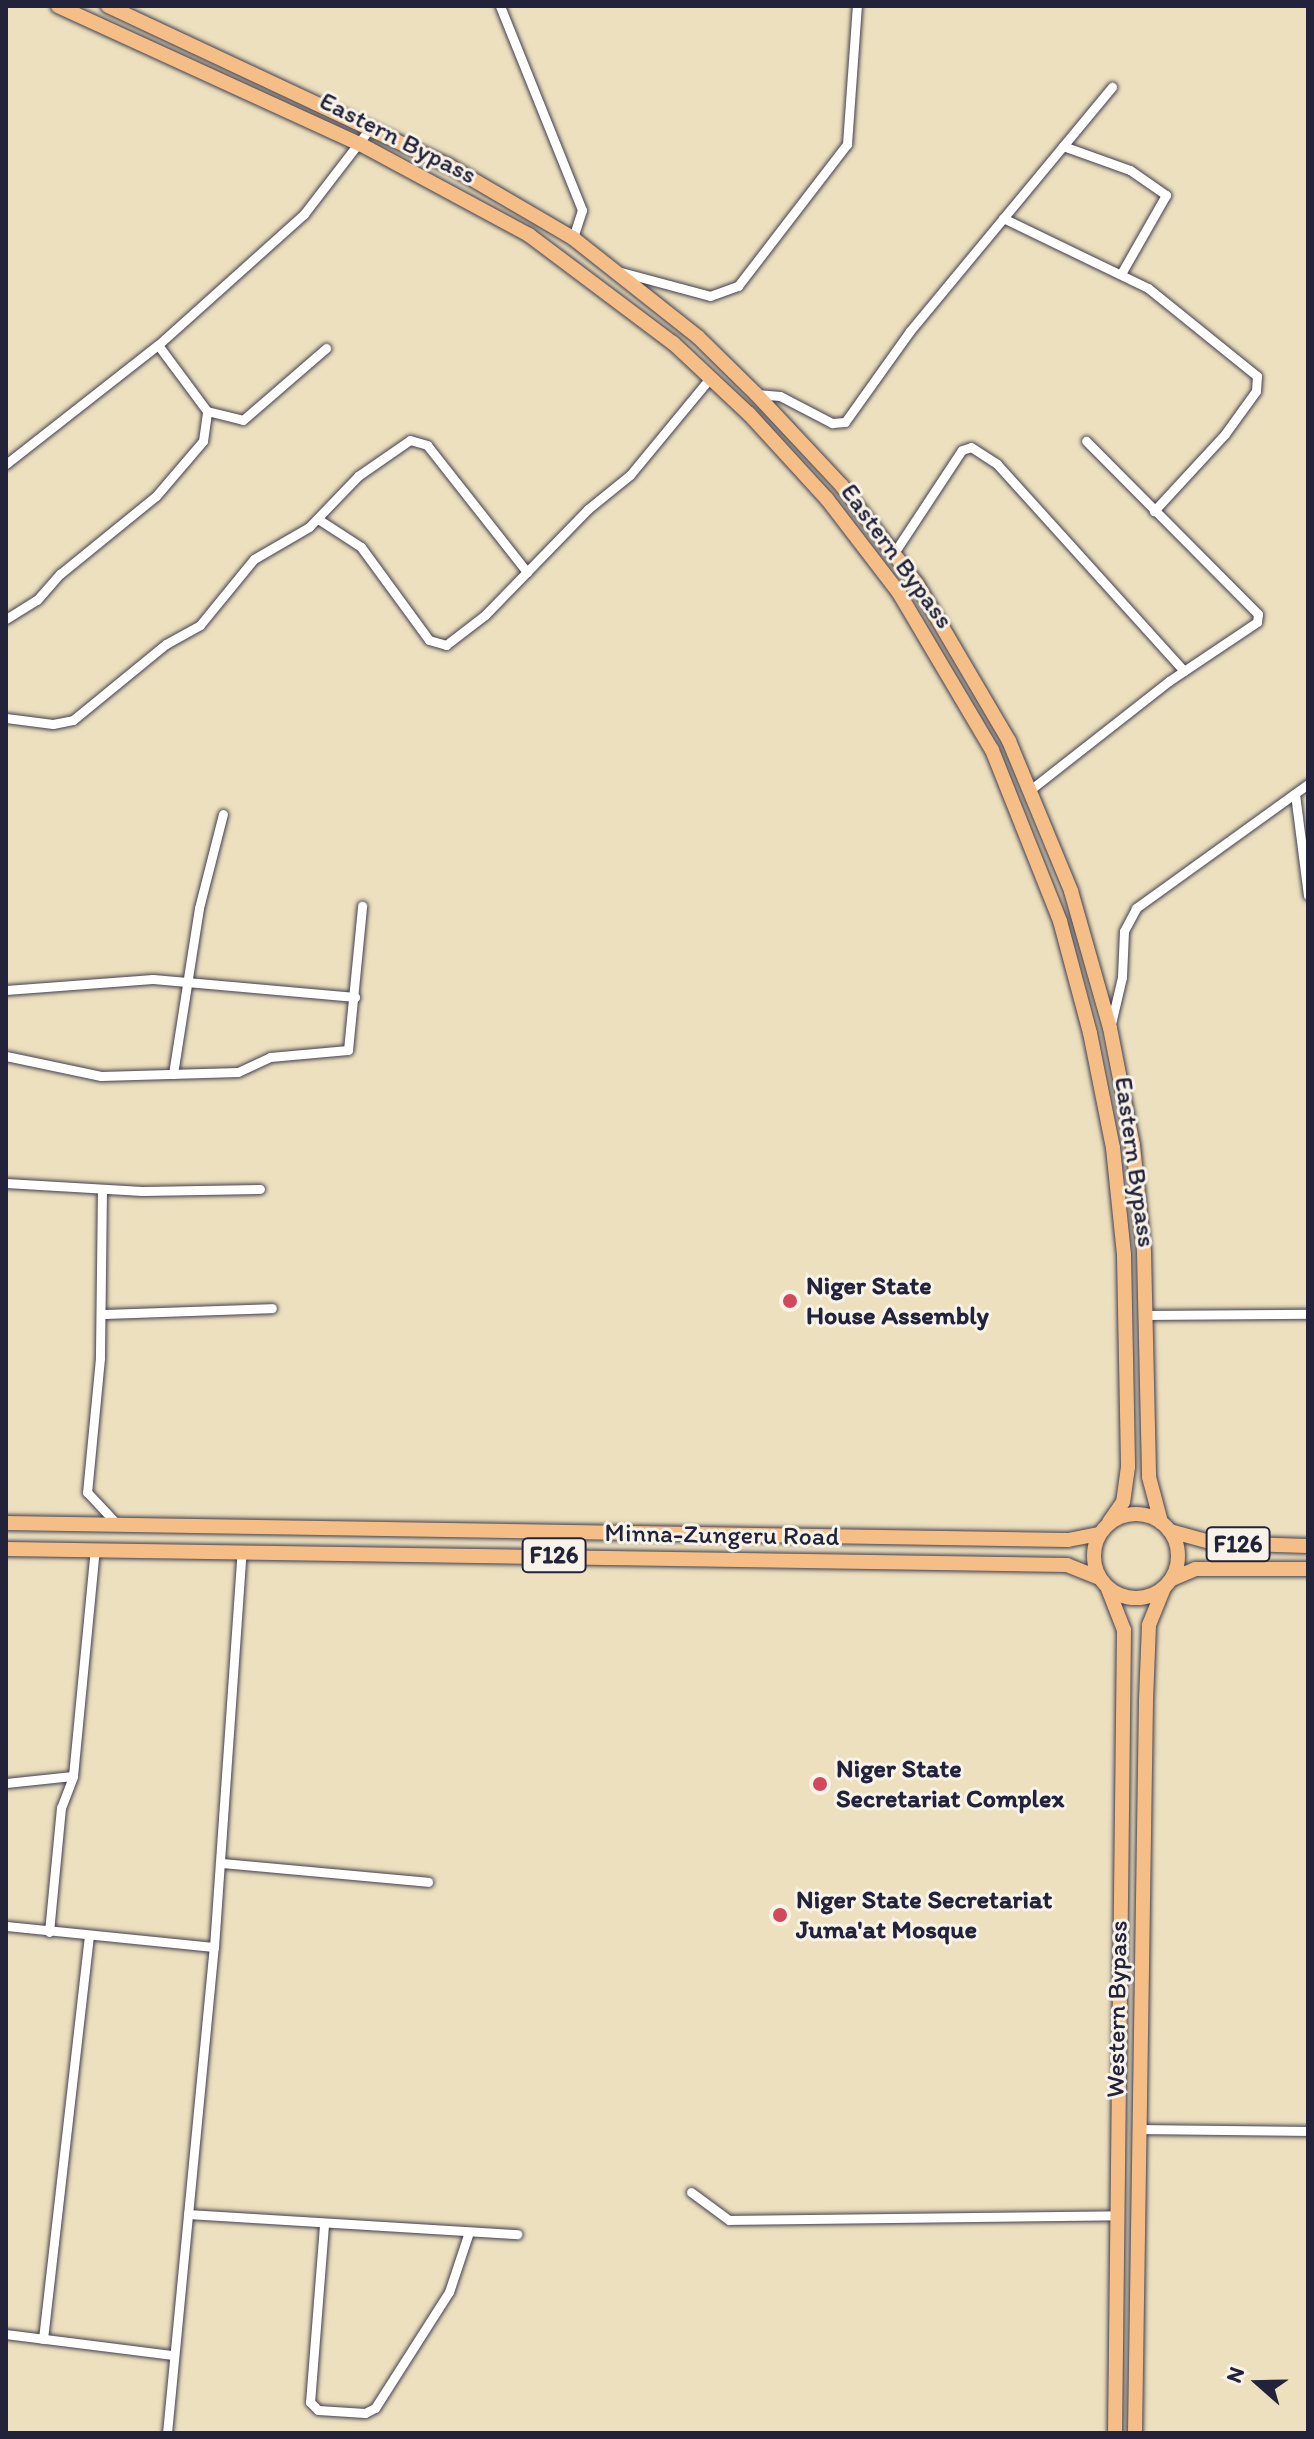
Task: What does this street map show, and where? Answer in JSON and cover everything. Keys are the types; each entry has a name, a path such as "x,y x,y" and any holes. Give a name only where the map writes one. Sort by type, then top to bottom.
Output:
{"main road":[{"name":"Eastern Bypass","path":"58,6 360,144 529,235 605,289 710,378 789,455 899,593 992,750 1060,921 1090,1033 1113,1148 1124,1255 1128,1467 1123,1502 1104,1528"},
{"name":"Eastern Bypass","path":"108,6 448,165 573,238 618,271 756,394 832,474 894,553 970,670 1030,790 1074,901 1110,1028 1133,1145 1147,1315 1149,1477 1166,1526"},
{"name":"F126","path":"1104,1528 1135,1513 1214,1543 1308,1546"},
{"name":"Minna-Zungeru Road","path":"6,1523 1068,1540 1104,1528"},
{"name":"F126","path":"1166,1526 1178,1554 1168,1584"},
{"path":"1104,1528 1094,1548 1104,1584"},
{"path":"460,1532 460,1554"},
{"name":"Minna-Zungeru Road","path":"6,1549 242,1550 1067,1565 1104,1584"},
{"name":"F126","path":"1104,1584 1136,1599 1195,1569 1308,1569"},
{"name":"Western Bypass","path":"1104,1584 1124,1630 1115,2433"},
{"name":"Western Bypass","path":"1135,2433 1146,1685 1149,1625 1168,1584"}],"street":[{"path":"500,6 582,210 573,238"},
{"path":"618,271 710,296 738,286 847,144 857,6"},
{"path":"756,394 780,396 832,423 845,422 910,331 1112,87"},
{"path":"6,464 158,345 304,214 371,127"},
{"path":"1063,146 1130,170 1166,195 1122,272"},
{"path":"1003,218 1122,272 1257,376 1259,384 1225,434 1154,511"},
{"path":"158,345 207,411 243,420 326,348"},
{"path":"318,519 361,547 429,640 439,646 485,615 630,475 710,378"},
{"path":"6,619 37,600 60,574 166,486 203,441 207,411"},
{"path":"6,718 53,724 73,720 166,644 200,625 254,559 318,519 383,456 415,440 427,445 527,572"},
{"path":"1030,790 1184,671 1257,622 1258,614 1086,441"},
{"path":"894,553 962,450 971,447 997,464 1184,671"},
{"path":"1110,1028 1122,977 1124,931 1136,908 1308,784"},
{"path":"1295,794 1308,895"},
{"path":"173,1074 201,896 223,814"},
{"path":"6,1056 101,1076 238,1072 270,1057 348,1050 362,906"},
{"path":"6,990 153,979 355,997"},
{"path":"6,1183 102,1189 260,1189"},
{"path":"102,1189 102,1314 87,1492 116,1523"},
{"path":"102,1314 272,1308"},
{"path":"1147,1315 1308,1314"},
{"path":"49,1932 61,1808 73,1776 95,1549"},
{"path":"167,2433 214,1947 242,1550"},
{"path":"6,1783 73,1776"},
{"path":"221,1863 428,1882"},
{"path":"6,1926 89,1937 214,1947"},
{"path":"43,2339 89,1937"},
{"path":"1140,2129 1308,2131"},
{"path":"691,2192 729,2220 1118,2215"},
{"path":"188,2214 324,2225 517,2234"},
{"path":"324,2225 310,2402 318,2410 365,2413 375,2408 449,2292 469,2232"},
{"path":"6,2334 173,2355"}],"place":[{"name":"Niger State House Assembly","path":"790,1301"},
{"name":"Niger State Secretariat Complex","path":"820,1784"},
{"name":"Niger State Secretariat Juma'at Mosque","path":"780,1915"}]}
